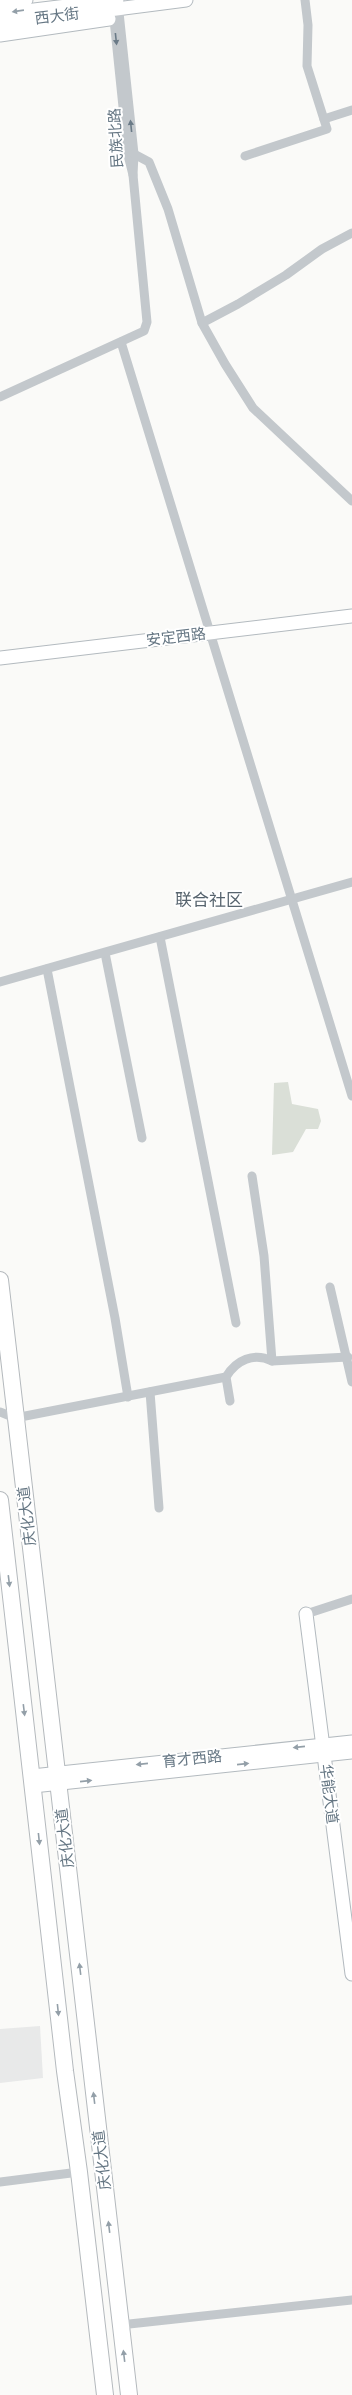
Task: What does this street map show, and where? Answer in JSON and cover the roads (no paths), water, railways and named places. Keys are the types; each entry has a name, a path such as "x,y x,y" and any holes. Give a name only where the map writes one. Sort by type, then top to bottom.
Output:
{"highway":[{"name":"庆化大道","path":"0,1280 129,2395"},
{"name":"庆化大道","path":"0,1500 65,2071 79,2172 105,2395"}],"street":[{"path":"0,4 26,0"},
{"name":"西大街","path":"0,14 79,6 116,8 186,0"},
{"path":"245,156 327,129 307,66 308,25 305,0"},
{"name":"西大街","path":"0,24 79,6"},
{"path":"0,35 116,8"},
{"name":"民族北路","path":"116,8 134,154 133,175"},
{"name":"民族北路","path":"116,8 128,155 133,175"},
{"path":"324,119 352,110"},
{"path":"134,154 149,162 168,209 202,322 225,364 253,408 352,501"},
{"path":"0,397 144,331 147,322 133,175"},
{"path":"202,322 286,275 322,249 352,233"},
{"path":"121,342 293,898 352,1096"},
{"name":"安定西路","path":"0,665 352,616"},
{"name":"安定西路","path":"0,658 352,623"},
{"path":"0,982 352,882"},
{"path":"160,937 236,1323"},
{"path":"105,953 142,1138"},
{"path":"48,969 115,1318 128,1396"},
{"path":"252,1176 264,1256 272,1362"},
{"path":"330,1287 348,1357 352,1382"},
{"path":"230,1401 226,1377 230,1370 243,1360 264,1357 272,1362 348,1357"},
{"path":"0,1412 16,1418 226,1377"},
{"path":"150,1392 159,1508"},
{"path":"308,1613 352,1599"},
{"name":"华能大道","path":"308,1613 352,1929"},
{"name":"育才西路","path":"326,1750 352,1742"},
{"name":"育才西路","path":"32,1781 326,1750 352,1752"},
{"name":"华能大道","path":"326,1750 352,1974"},
{"path":"0,2182 79,2172"},
{"path":"120,2325 352,2300"}],"district":[{"name":"联合社区","path":"209,900"}]}
